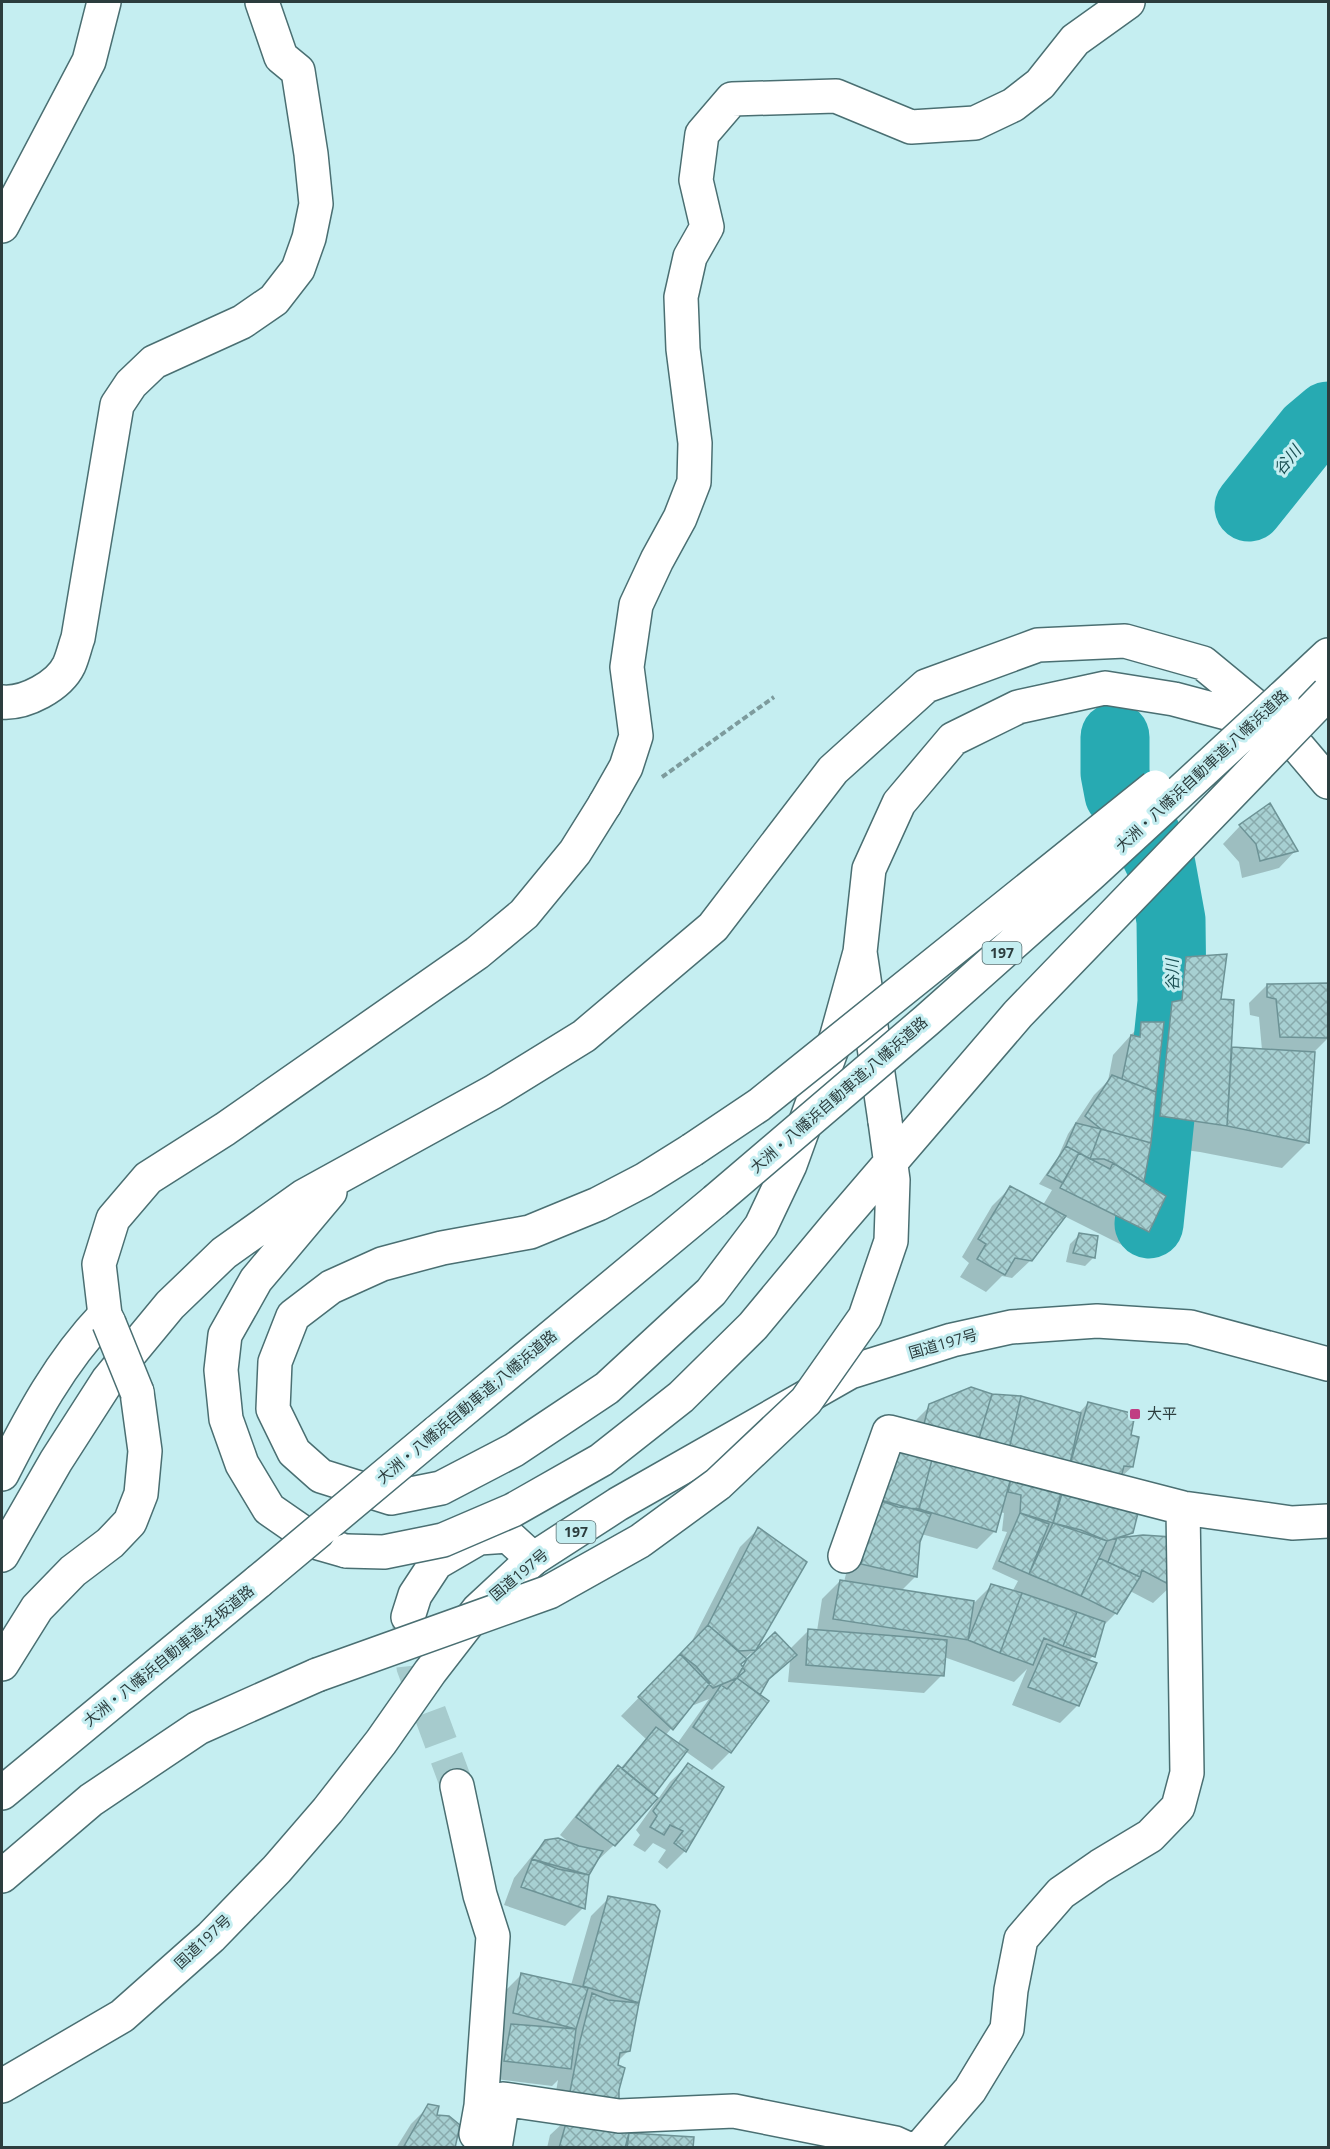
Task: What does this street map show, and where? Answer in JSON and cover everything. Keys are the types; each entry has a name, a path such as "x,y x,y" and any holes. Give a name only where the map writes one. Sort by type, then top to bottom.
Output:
{"main road":[{"path":"2,226 89,62 104,2"},
{"path":"2,702 11,703 42,693 68,667 78,638 117,405 131,384 154,362 242,322 274,300 298,269 309,238 316,204 311,154 298,71 281,57 261,2"},
{"path":"2,1664 37,1608 73,1571 110,1543 130,1522 141,1494 145,1450 137,1392 107,1319 99,1264 113,1219 148,1178 234,1123 477,953 524,914 575,852 626,767 636,736 627,667 636,605 680,518 694,483 695,443 684,349 681,297 690,257 707,227 696,180 702,134 732,99 836,96 910,127 975,123 1013,105 1040,84 1075,40 1128,2"},
{"path":"2,1555 56,1461 108,1380 170,1305 224,1253 304,1196 493,1092 584,1036 713,927 832,771 926,686 1038,645 1125,641 1203,663 1282,713 1329,782"},
{"name":"大洲・八幡浜自動車道;八幡浜道路","path":"335,1518 715,1201 936,1012 1091,874 1282,713 1324,658"},
{"path":"1282,713 1105,688 1018,707 953,739 899,803 869,869 860,952 837,1035 790,1165 761,1226 711,1292 607,1388 514,1450 441,1488 391,1497 321,1476 294,1452 273,1409 276,1362 293,1316 331,1287 382,1264 442,1248 530,1232 598,1204 644,1180 759,1105 1159,784 1282,713"},
{"path":"348,1172 255,1280 225,1335 221,1370 226,1419 242,1464 269,1509 318,1543 345,1551 384,1552 443,1540 513,1510 601,1460 681,1397 753,1326 1018,1014 1329,693"},
{"path":"2,1876 91,1800 198,1728 317,1675 549,1592 640,1541 718,1484 806,1401 865,1317 891,1242 893,1180 860,952"},
{"path":"2,1474 40,1401 81,1340 107,1319"},
{"name":"国道197号","path":"2,2086 122,2016 211,1937 278,1869 328,1810 478,1610 533,1559 618,1504 850,1372 952,1340 1011,1327 1097,1321 1190,1327 1329,1364"},
{"path":"845,1556 889,1432 1183,1508 1292,1523 1329,1521"},
{"path":"920,2148 970,2090 1007,2029 1011,1990 1021,1939 1061,1893 1150,1836 1178,1807 1187,1773 1183,1508"},
{"name":"大洲・八幡浜自動車道;名坂道路","path":"2,1793 335,1518"},
{"path":"408,1617 415,1595 436,1563 479,1538 508,1536 533,1559"},
{"path":"457,1786 480,1895 493,1936 481,2106 473,2148"},
{"path":"495,2148 503,2099 619,2116 734,2111 895,2143 906,2148"}],"path":[{"path":"658,780 774,697"}],"building":[{"path":"1270,803 1298,851 1260,861 1256,844 1239,825"},
{"path":"1227,954 1221,999 1234,1000 1227,1126 1160,1116 1172,1002 1182,1000 1186,957"},
{"path":"1328,983 1328,1038 1280,1037 1276,999 1267,997 1267,984"},
{"path":"1141,1022 1164,1022 1156,1092 1122,1079 1131,1035 1140,1037"},
{"path":"1232,1047 1315,1052 1309,1143 1227,1126"},
{"path":"1112,1075 1156,1092 1151,1143 1101,1129 1085,1116"},
{"path":"1076,1123 1101,1129 1090,1159 1066,1146"},
{"path":"1101,1129 1151,1143 1144,1182 1104,1159 1090,1159"},
{"path":"1066,1146 1079,1153 1063,1183 1047,1175"},
{"path":"1079,1153 1110,1169 1113,1163 1166,1196 1149,1232 1060,1188"},
{"path":"1010,1186 1066,1216 1032,1261 1015,1258 1005,1275 977,1259 986,1244 978,1239"},
{"path":"1079,1233 1098,1236 1095,1258 1073,1253"},
{"path":"971,1387 992,1394 977,1445 923,1428 929,1404"},
{"path":"992,1394 1021,1396 1008,1454 977,1445"},
{"path":"1021,1396 1081,1413 1069,1468 1008,1454"},
{"path":"1088,1402 1135,1414 1131,1435 1139,1437 1133,1467 1124,1466 1120,1481 1069,1468"},
{"path":"886,1439 934,1452 919,1509 898,1507 870,1497"},
{"path":"934,1452 1012,1474 996,1532 919,1509"},
{"path":"1012,1474 1065,1484 1053,1523 1020,1513 1021,1495 1008,1492"},
{"path":"1061,1493 1140,1505 1133,1533 1107,1541 1053,1523"},
{"path":"877,1499 931,1514 920,1542 917,1577 861,1564"},
{"path":"1020,1513 1049,1524 1029,1574 999,1561"},
{"path":"1053,1523 1081,1530 1107,1541 1081,1596 1029,1574"},
{"path":"758,1527 807,1562 756,1650 739,1651 708,1625"},
{"path":"1143,1535 1172,1537 1172,1586 1142,1570 1140,1577 1108,1562 1117,1538"},
{"path":"1099,1558 1140,1577 1117,1614 1081,1596"},
{"path":"840,1580 974,1601 968,1640 833,1619"},
{"path":"991,1584 1022,1593 1000,1653 968,1640"},
{"path":"1022,1593 1077,1612 1063,1646 1044,1638 1033,1665 1000,1653"},
{"path":"1077,1612 1105,1622 1095,1657 1063,1646"},
{"path":"708,1625 747,1659 741,1664 745,1671 737,1678 713,1688 680,1654"},
{"path":"808,1629 947,1640 944,1676 806,1665"},
{"path":"775,1632 797,1655 769,1679 760,1695 737,1678 747,1659"},
{"path":"1047,1644 1097,1663 1079,1706 1028,1687"},
{"path":"680,1654 696,1666 710,1683 673,1730 638,1697"},
{"path":"737,1678 769,1701 731,1753 693,1727 721,1685 727,1689"},
{"path":"656,1727 688,1750 654,1795 622,1769"},
{"path":"688,1763 724,1787 686,1852 674,1843 683,1831 670,1825 664,1835 650,1827 657,1816 653,1811"},
{"path":"618,1765 658,1798 615,1846 576,1817"},
{"path":"558,1838 579,1846 603,1851 589,1875 532,1859 545,1840"},
{"path":"532,1859 558,1869 589,1875 585,1909 521,1887"},
{"path":"608,1896 655,1905 660,1911 639,2003 583,1986"},
{"path":"521,1973 588,1988 576,2029 513,2013"},
{"path":"592,1993 608,2000 639,2003 630,2051 620,2053 618,2065 625,2068 619,2090 619,2106 568,2102"},
{"path":"511,2024 576,2029 571,2069 504,2061"},
{"path":"428,2104 439,2106 437,2115 449,2116 460,2125 455,2148 403,2148"},
{"path":"568,2116 629,2133 625,2148 559,2148"},
{"path":"629,2133 694,2137 693,2148 627,2148"}],"waterway":[{"name":"谷川","path":"1249,507 1309,432 1328,416"},
{"name":"谷川","path":"1115,737 1115,773 1119,794 1136,814 1161,865 1171,920 1172,1002 1149,1224"}],"tunnel":[{"path":"408,1617 413,1667 457,1786"}],"place":[{"name":"大平","path":"1135,1414"}]}
